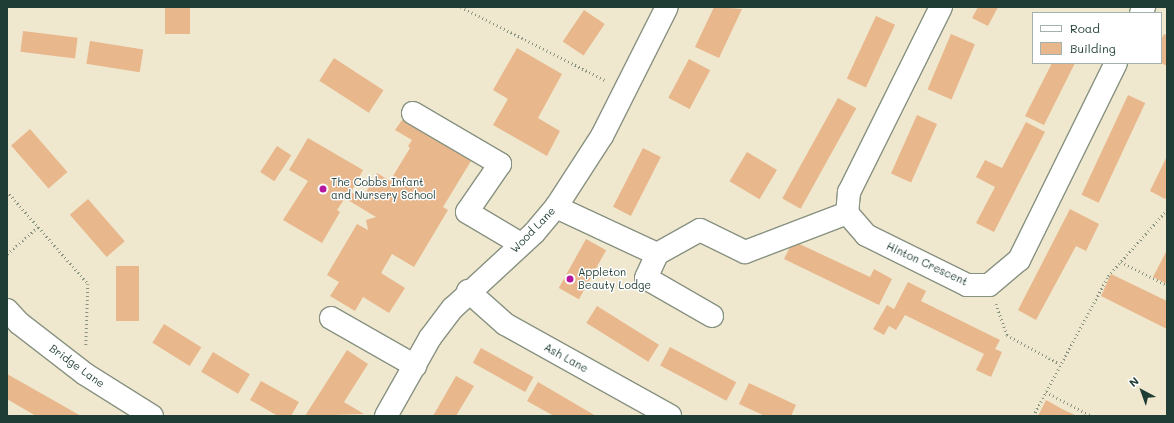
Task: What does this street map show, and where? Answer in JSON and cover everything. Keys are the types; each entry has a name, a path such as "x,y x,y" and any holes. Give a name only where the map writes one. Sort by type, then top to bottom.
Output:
{"street":[{"name":"Wood Lane","path":"386,416 430,338 468,291 521,244 556,206 602,136 667,7"},
{"path":"712,316 646,278 658,254 700,230 745,252 847,212 849,192 941,7"},
{"name":"Hinton Crescent","path":"847,212 866,235 967,285 989,285 1018,260 1116,64"},
{"path":"413,113 500,164 467,212 521,244"},
{"path":"556,206 658,254"},
{"name":"Ash Lane","path":"468,291 505,324 670,416"},
{"name":"Bridge Lane","path":"7,310 19,323 85,374 152,416"},
{"path":"331,318 415,366"}],"path":[{"path":"461,7 626,91"},
{"path":"7,190 88,284 85,374"},
{"path":"1033,416 1108,276 1167,210"},
{"path":"7,254 38,227"},
{"path":"1121,262 1167,285"},
{"path":"1003,324 1007,335 1060,364"},
{"path":"1046,392 1092,416"}],"building":[{"path":"165,7 190,7 190,34 165,34"},
{"path":"714,7 742,9 719,58 695,47"},
{"path":"978,7 998,7 988,26 972,18"},
{"path":"584,10 605,24 583,55 563,42"},
{"path":"876,16 895,25 866,87 847,79"},
{"path":"23,31 78,38 75,59 20,52"},
{"path":"951,34 975,44 951,99 928,89"},
{"path":"1164,34 1167,35 1167,66 1162,64 1162,38"},
{"path":"90,41 143,49 140,72 86,64"},
{"path":"517,48 562,74 538,118 560,131 547,156 493,125 508,99 493,90"},
{"path":"334,58 383,90 369,113 319,81"},
{"path":"689,59 710,70 690,109 668,98"},
{"path":"1051,64 1074,64 1044,125 1025,116"},
{"path":"1128,95 1145,103 1099,203 1082,195"},
{"path":"838,98 856,108 801,209 782,199"},
{"path":"917,115 937,124 911,182 891,173"},
{"path":"402,120 471,161 443,207 448,210 414,267 392,254 381,273 405,288 389,313 363,297 355,311 330,296 339,282 327,275 357,224 368,230 366,220 376,217 346,199 337,210 340,212 322,243 283,220 308,181 289,170 308,138 363,170 351,192 362,199 377,173 390,181 410,148 408,146 412,140 395,130"},
{"path":"1026,122 1045,132 994,232 976,223 995,187 976,177 985,160 1002,168"},
{"path":"30,129 67,172 49,188 11,145"},
{"path":"277,146 291,155 274,181 260,172"},
{"path":"643,148 661,157 631,216 613,207"},
{"path":"747,152 777,170 759,199 729,181"},
{"path":"1167,156 1167,196 1165,199 1150,191"},
{"path":"88,199 125,241 107,257 70,215"},
{"path":"1070,209 1099,224 1086,251 1076,246 1036,320 1018,310"},
{"path":"586,239 606,250 579,299 559,288"},
{"path":"793,241 870,277 874,269 892,279 879,305 784,259"},
{"path":"1167,250 1167,284 1153,277"},
{"path":"116,266 139,266 139,321 116,321"},
{"path":"1111,274 1167,301 1167,329 1101,296"},
{"path":"908,282 926,291 921,301 1000,340 995,349 1002,352 991,377 976,370 984,354 905,315 896,330 889,326 884,335 873,329 887,305 894,309"},
{"path":"597,306 659,345 648,362 586,323"},
{"path":"164,324 201,347 190,366 152,343"},
{"path":"670,347 736,382 726,401 660,366"},
{"path":"481,348 533,377 525,392 473,363"},
{"path":"347,350 368,364 344,402 364,414 305,416"},
{"path":"213,352 250,374 238,394 201,372"},
{"path":"7,374 81,416 36,416 7,399"},
{"path":"456,376 474,386 456,416 433,416"},
{"path":"261,381 299,402 291,416 278,416 250,400"},
{"path":"538,382 596,416 554,416 527,401"},
{"path":"749,383 796,405 791,416 765,416 739,404"},
{"path":"1046,400 1062,409 1077,416 1038,416"}],"place":[{"name":"The Cobbs Infant and Nursery School","path":"323,189"},
{"name":"Appleton Beauty Lodge","path":"570,279"}]}
